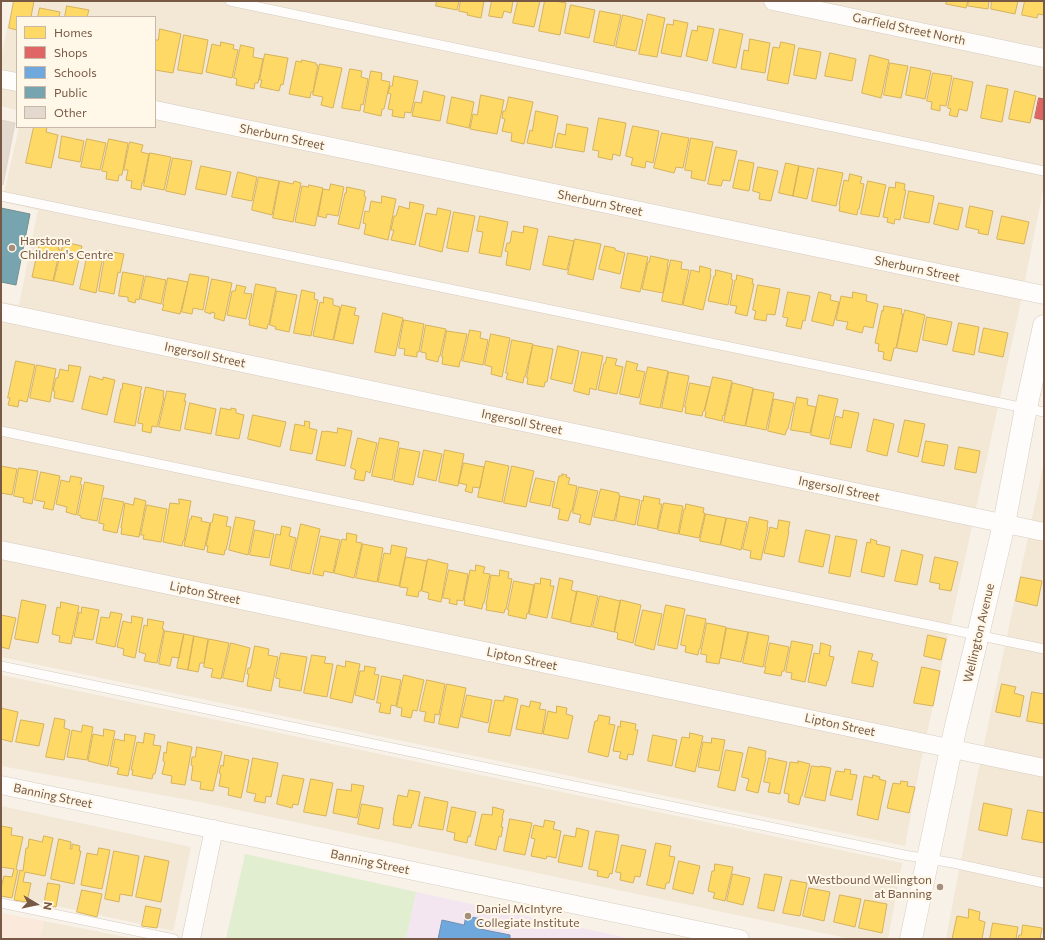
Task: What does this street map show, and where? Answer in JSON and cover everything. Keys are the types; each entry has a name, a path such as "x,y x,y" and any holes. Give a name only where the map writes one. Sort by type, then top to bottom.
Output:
{"street":[{"name":"Garfield Street North","path":"773,1 1044,58"},
{"path":"1,78 16,82"},
{"name":"Sherburn Street","path":"156,110 1044,295"},
{"name":"Ingersoll Street","path":"1,312 1044,532"},
{"name":"Wellington Avenue","path":"911,939 951,749 1004,524 1035,410 1044,326"},
{"name":"Lipton Street","path":"1,550 1044,768"},
{"name":"Banning Street","path":"1,785 740,939"},
{"path":"190,939 214,829"}],"lane":[{"path":"230,1 1044,171"},
{"path":"1,196 1035,410"},
{"path":"1,431 1044,649"},
{"path":"1,666 1044,883"},
{"path":"1,902 174,939"}],"shaded area":[{"path":"13,1 1044,1 1044,185 1018,315 920,765 905,846 1,657 1,302 19,305 38,210 2,202 19,128 156,128 156,16 16,16 16,110 1,106 1,57"},
{"path":"1044,462 1044,939 946,939 977,777"},
{"path":"1,675 902,863 888,939 851,939 200,802 1,766"},
{"path":"1,806 191,847 173,931 1,894"},
{"name":"Daniel McIntyre Collegiate Institute","path":"416,892 632,939 406,939"},
{"path":"1,913 44,921 40,939 1,939"},
{"path":"44,921 136,939 40,939"}],"green space":[{"path":"245,854 416,892 406,939 226,939"}],"building: Homes":[{"path":"14,1 34,1 31,16 16,16 16,30 9,28"},
{"path":"437,1 459,1 457,10 436,6"},
{"path":"461,1 484,1 481,18 467,15 468,13 459,11"},
{"path":"492,1 513,1 511,13 504,11 502,18 489,16"},
{"path":"518,1 540,1 534,27 513,23"},
{"path":"545,1 566,3 560,35 539,31"},
{"path":"947,1 968,1 966,8 946,4"},
{"path":"969,1 989,1 988,9 968,6"},
{"path":"992,1 1018,1 1015,14 991,9"},
{"path":"1025,1 1044,1 1044,15 1038,14 1037,18 1022,15"},
{"path":"571,5 595,10 589,38 565,33"},
{"path":"67,6 89,10 87,16 65,16"},
{"path":"40,8 60,12 59,16 38,16"},
{"path":"600,11 621,15 614,46 594,42"},
{"path":"648,14 665,18 657,57 639,54"},
{"path":"623,15 643,20 636,51 616,47"},
{"path":"674,20 688,23 681,57 661,53 667,24 673,25"},
{"path":"698,26 714,29 707,61 686,56 692,30 697,31"},
{"path":"160,29 181,34 173,73 156,70 156,40 158,40"},
{"path":"720,29 743,34 736,68 713,63"},
{"path":"184,35 208,40 202,74 178,70"},
{"path":"750,39 770,43 765,73 741,69 744,50 748,51"},
{"path":"221,42 234,45 233,49 238,50 232,78 206,72 212,44 220,46"},
{"path":"781,42 795,45 788,84 767,80 773,47 779,48"},
{"path":"241,45 254,48 253,57 263,59 258,83 255,83 254,89 236,85 237,79 234,78"},
{"path":"799,48 821,52 816,79 794,75"},
{"path":"830,53 856,59 852,81 825,76"},
{"path":"265,54 288,58 283,85 281,84 279,91 260,87"},
{"path":"870,55 889,60 881,98 862,93"},
{"path":"302,60 316,63 316,65 318,65 313,92 311,92 310,98 289,94 296,61 301,62"},
{"path":"890,63 908,66 901,98 884,95"},
{"path":"320,64 342,68 333,108 321,105 323,97 313,95"},
{"path":"911,67 931,71 925,99 906,95"},
{"path":"350,69 362,71 361,77 368,79 363,105 361,104 360,111 342,108"},
{"path":"371,71 382,73 381,80 390,82 381,116 364,112"},
{"path":"933,73 952,76 946,106 940,105 940,111 931,109 932,102 927,101"},
{"path":"394,76 418,81 411,113 405,112 404,118 392,116 393,110 388,109 391,94 388,93 390,86 392,86"},
{"path":"954,78 973,82 967,111 959,109 957,117 949,115 951,109 948,108"},
{"path":"987,85 1008,89 1002,122 981,118"},
{"path":"424,91 445,96 440,121 412,116 415,102 421,103"},
{"path":"1015,91 1036,96 1030,123 1009,119"},
{"path":"481,95 504,100 497,134 470,129 473,114 477,115"},
{"path":"452,97 474,102 469,128 447,123"},
{"path":"509,97 533,102 524,144 511,141 512,133 502,131 505,119 502,118 503,111 505,111"},
{"path":"536,111 558,116 552,148 527,143 530,130 532,131"},
{"path":"599,118 626,123 620,156 613,154 612,160 598,157 599,151 593,150"},
{"path":"567,124 588,128 584,152 555,147 558,133 565,135"},
{"path":"633,126 659,131 653,163 646,161 645,168 631,165 633,158 626,156"},
{"path":"34,128 47,128 46,132 58,135 51,168 26,163"},
{"path":"662,133 689,138 683,168 676,167 674,173 654,168"},
{"path":"62,136 84,141 80,162 59,158"},
{"path":"691,138 713,142 705,181 691,178 692,171 685,170"},
{"path":"87,139 106,143 100,170 81,167"},
{"path":"109,139 128,143 122,175 119,175 118,181 106,179 107,172 102,171"},
{"path":"130,142 143,145 141,152 149,154 141,190 131,188 132,181 126,180 128,170 124,170"},
{"path":"716,147 737,151 730,181 723,180 721,186 708,184"},
{"path":"150,153 171,157 164,190 144,186"},
{"path":"173,158 192,161 185,195 166,191"},
{"path":"739,160 754,163 749,191 733,188"},
{"path":"786,163 799,166 793,196 779,193"},
{"path":"201,166 231,172 226,195 196,189"},
{"path":"799,166 814,169 807,199 793,196"},
{"path":"758,167 778,171 771,201 759,199 760,193 753,191"},
{"path":"818,168 843,173 836,206 812,201"},
{"path":"238,172 257,177 252,201 232,197"},
{"path":"850,174 862,177 860,183 864,184 857,215 839,211 844,180 848,181"},
{"path":"259,177 279,181 272,215 252,210"},
{"path":"280,181 293,184 294,181 301,183 293,222 273,218"},
{"path":"868,181 886,185 879,217 861,214"},
{"path":"896,182 905,184 904,190 906,190 900,220 895,219 894,224 887,222 888,218 883,217 889,187 895,188"},
{"path":"331,184 344,187 338,216 327,214 326,218 318,216 323,189 329,190"},
{"path":"309,185 323,188 315,226 295,222 302,186 308,187"},
{"path":"347,187 365,191 364,196 366,197 359,229 338,224"},
{"path":"909,191 934,196 929,223 904,218"},
{"path":"382,196 396,199 388,240 364,234 366,224 363,223 365,211 369,212 371,201 381,203"},
{"path":"410,202 424,205 415,245 391,240 394,230 391,230 394,216 396,216 399,206 409,209"},
{"path":"939,203 963,208 958,230 934,224"},
{"path":"970,206 993,211 988,235 978,233 979,230 966,227"},
{"path":"438,208 451,211 442,252 419,246 426,213 436,215"},
{"path":"454,212 475,216 468,252 447,248"},
{"path":"480,216 508,222 501,257 479,253 483,232 477,231"},
{"path":"1002,216 1029,222 1024,244 997,239"},
{"path":"524,226 538,229 530,270 506,265 508,252 505,251 507,243 510,243 512,231 523,233"},
{"path":"549,236 574,241 567,270 543,265"},
{"path":"575,239 601,244 593,280 568,274"},
{"path":"49,240 60,243 53,281 32,277 39,245 48,246"},
{"path":"64,242 82,246 73,285 54,281"},
{"path":"605,246 615,248 615,250 625,253 620,274 599,269"},
{"path":"106,251 124,254 120,273 118,272 114,294 99,291"},
{"path":"628,253 648,257 640,292 621,288"},
{"path":"651,256 669,260 663,293 642,289 648,262"},
{"path":"87,258 102,261 96,293 80,289"},
{"path":"671,260 682,262 681,269 689,270 682,305 662,301"},
{"path":"700,266 711,269 703,310 683,305 691,270 699,272"},
{"path":"716,270 732,274 731,279 733,280 728,305 708,301"},
{"path":"123,272 144,276 139,300 136,299 135,303 128,301 128,297 119,296"},
{"path":"190,274 209,277 203,310 193,308 192,314 182,312"},
{"path":"737,275 753,279 752,284 754,284 747,316 735,313 737,306 730,305"},
{"path":"146,276 166,280 161,304 141,299"},
{"path":"168,278 188,282 180,314 162,310"},
{"path":"212,279 232,283 224,321 214,318 215,313 211,312 211,314 205,312"},
{"path":"256,284 276,288 267,329 249,325"},
{"path":"237,285 246,287 244,293 252,294 246,319 227,315 232,291 235,291"},
{"path":"758,285 780,289 775,315 767,314 766,321 754,319 756,311 753,310"},
{"path":"302,290 315,293 314,299 318,300 311,336 294,333"},
{"path":"277,291 297,295 289,332 275,329 276,327 270,325"},
{"path":"788,292 810,296 805,321 803,320 801,329 786,326 788,318 783,317"},
{"path":"819,292 831,295 830,300 839,302 833,326 812,321"},
{"path":"853,292 867,295 866,301 878,304 873,328 864,326 862,333 846,329 848,322 836,320 841,296 852,298"},
{"path":"324,297 333,299 333,305 340,307 333,340 313,336 320,302 323,303"},
{"path":"342,305 356,308 354,315 359,316 353,344 334,340"},
{"path":"884,306 902,309 901,314 903,314 896,348 894,348 891,361 883,359 884,352 878,351 879,344 875,343"},
{"path":"905,310 925,315 917,352 897,348"},
{"path":"383,313 403,318 395,356 375,352"},
{"path":"927,317 952,322 947,345 923,340"},
{"path":"404,320 424,324 417,357 404,355 405,349 399,348"},
{"path":"959,323 979,327 974,355 953,351"},
{"path":"426,325 446,329 438,362 426,359 426,353 421,352"},
{"path":"984,328 1008,333 1003,357 979,352"},
{"path":"470,330 481,332 480,338 488,340 483,365 463,361"},
{"path":"447,331 467,334 459,367 442,364"},
{"path":"491,334 510,338 502,377 491,374 492,367 485,365"},
{"path":"512,340 533,344 523,383 506,379"},
{"path":"533,345 553,349 547,382 545,382 544,387 527,384"},
{"path":"558,346 579,351 572,384 551,379"},
{"path":"582,352 603,356 596,390 590,388 589,395 574,391"},
{"path":"607,357 617,359 615,365 623,367 617,394 598,390 604,363"},
{"path":"16,361 35,365 27,402 19,400 18,407 8,405 10,398 8,398"},
{"path":"627,361 638,364 636,370 645,372 639,398 620,394"},
{"path":"37,365 56,369 50,402 30,398"},
{"path":"69,365 81,367 73,402 54,398 55,391 53,391 60,369 68,371"},
{"path":"648,367 668,371 660,408 640,404"},
{"path":"669,372 689,376 682,412 662,408"},
{"path":"90,376 103,380 103,377 115,380 107,415 82,409"},
{"path":"713,377 732,381 722,421 705,417"},
{"path":"123,383 142,387 135,426 114,422"},
{"path":"690,383 710,387 702,416 685,413"},
{"path":"733,383 753,388 745,426 724,422"},
{"path":"146,387 164,391 157,427 152,426 151,433 142,431 143,424 138,423"},
{"path":"754,389 774,393 766,430 746,426"},
{"path":"167,391 186,394 180,431 159,427"},
{"path":"819,395 838,399 829,439 811,435"},
{"path":"797,397 808,399 807,405 816,407 810,433 791,430"},
{"path":"774,399 794,403 788,429 785,435 768,431"},
{"path":"190,403 216,409 211,434 185,429"},
{"path":"221,408 231,410 231,408 236,409 236,413 244,415 239,439 216,435"},
{"path":"844,410 859,413 851,448 830,444 836,416 842,418"},
{"path":"253,415 286,422 280,447 248,439"},
{"path":"874,419 894,424 887,456 867,451"},
{"path":"905,420 925,424 918,457 898,452"},
{"path":"305,421 310,422 309,428 317,430 312,454 290,450 295,424 304,426"},
{"path":"338,428 352,431 345,466 316,460 322,431 337,433"},
{"path":"358,438 377,443 370,473 366,471 364,481 354,479 356,470 351,468"},
{"path":"380,438 399,442 392,480 372,476"},
{"path":"926,441 948,445 944,466 922,462"},
{"path":"959,447 980,451 976,473 955,469"},
{"path":"400,448 420,452 413,485 394,481"},
{"path":"424,450 442,454 436,481 418,477"},
{"path":"445,450 464,454 458,486 439,482"},
{"path":"486,461 509,466 502,502 478,497"},
{"path":"464,463 484,467 480,488 473,487 472,493 465,491 467,485 459,483"},
{"path":"1,466 17,469 12,495 1,493"},
{"path":"512,466 534,471 526,507 504,503"},
{"path":"19,468 38,471 32,504 23,502 24,498 14,496"},
{"path":"41,472 60,476 53,510 43,508 45,502 35,500"},
{"path":"562,474 567,475 566,477 570,478 568,484 577,486 572,511 568,521 558,519 560,509 552,507 559,476 562,476"},
{"path":"71,476 82,478 76,515 66,512 67,507 56,504 61,480 69,482"},
{"path":"536,478 555,482 550,506 530,502"},
{"path":"85,482 104,486 97,521 81,518 81,516 78,515"},
{"path":"579,487 598,491 590,525 579,522 581,515 573,513"},
{"path":"601,489 619,493 620,496 614,521 594,517"},
{"path":"620,496 640,500 635,525 616,521"},
{"path":"644,496 660,499 659,504 662,504 657,529 637,525"},
{"path":"104,498 124,502 117,533 103,530 104,524 99,523"},
{"path":"135,498 146,501 139,537 121,534 125,503 133,505"},
{"path":"179,499 191,501 182,546 163,542 170,503 179,504"},
{"path":"664,503 683,506 678,534 658,530"},
{"path":"686,504 704,508 703,513 705,513 699,538 679,534"},
{"path":"147,505 167,509 161,542 143,539 144,535 141,535"},
{"path":"214,514 228,517 226,526 231,527 224,555 207,552 208,546 206,546"},
{"path":"706,514 726,518 720,545 700,541"},
{"path":"192,516 202,518 201,521 210,523 204,550 184,546"},
{"path":"236,517 255,521 248,555 229,550"},
{"path":"750,517 768,521 761,560 750,558 751,551 743,549"},
{"path":"727,518 747,522 741,550 721,545"},
{"path":"779,520 790,522 784,557 764,553 770,527 777,529"},
{"path":"301,524 320,529 310,574 291,570"},
{"path":"282,526 291,528 289,536 296,538 289,569 270,565 276,534 280,535"},
{"path":"255,530 274,534 269,558 250,555"},
{"path":"806,530 830,535 823,567 799,562"},
{"path":"347,533 357,535 356,542 362,543 354,578 334,573 342,539 346,540"},
{"path":"321,536 340,540 333,573 324,571 323,576 313,574"},
{"path":"836,536 857,540 850,577 829,573"},
{"path":"871,539 877,541 876,544 890,547 884,577 861,572 867,542 870,543"},
{"path":"363,544 383,548 377,582 356,578"},
{"path":"392,545 407,548 399,586 378,582 384,553 390,554"},
{"path":"902,550 923,555 917,585 895,581"},
{"path":"406,557 427,561 421,591 419,591 418,597 406,595 408,588 400,587"},
{"path":"935,557 958,562 951,591 939,589 940,584 930,582"},
{"path":"428,559 448,564 441,602 428,599 429,593 422,591"},
{"path":"476,565 485,567 483,573 490,574 482,609 464,605 470,570 475,571"},
{"path":"449,570 468,574 463,601 457,600 457,605 449,603 450,599 443,598"},
{"path":"500,570 509,572 508,578 512,579 504,613 486,610 491,575 499,576"},
{"path":"1021,577 1042,581 1037,606 1016,601"},
{"path":"541,578 551,580 550,586 554,586 547,618 529,614 535,583 540,584"},
{"path":"560,578 573,581 571,590 577,592 570,622 552,618"},
{"path":"514,581 534,585 526,619 508,615"},
{"path":"577,591 598,596 591,627 571,623"},
{"path":"600,596 620,601 614,632 593,627"},
{"path":"22,600 46,605 38,643 15,639"},
{"path":"621,600 641,605 633,643 617,639 618,633 615,632"},
{"path":"61,602 79,606 71,644 59,642 60,636 52,634 57,607 60,608"},
{"path":"666,605 685,609 677,649 658,645"},
{"path":"82,607 99,610 93,640 74,637 79,612 81,613"},
{"path":"643,610 662,614 654,650 635,645"},
{"path":"111,612 122,614 115,647 96,643 101,617 109,618"},
{"path":"1,615 16,618 9,649 1,647"},
{"path":"687,615 706,619 698,655 685,652 686,646 681,645"},
{"path":"132,616 143,618 135,658 123,655 124,649 117,647 123,621 131,623"},
{"path":"148,619 164,622 157,663 144,661 146,654 139,652 144,625 147,626"},
{"path":"707,623 726,627 719,664 706,662 707,655 701,654"},
{"path":"727,628 748,632 741,662 721,658"},
{"path":"165,631 184,634 179,658 172,657 170,666 159,664"},
{"path":"749,632 769,636 763,667 743,663"},
{"path":"184,634 194,636 188,670 177,668"},
{"path":"928,635 946,639 941,660 924,656"},
{"path":"194,636 208,639 204,663 200,663 198,672 188,670"},
{"path":"209,639 229,643 221,679 211,677 213,669 204,667"},
{"path":"792,641 813,645 805,682 791,679 792,673 786,672"},
{"path":"231,643 250,648 243,682 223,678"},
{"path":"770,643 789,647 784,671 782,671 781,676 764,673"},
{"path":"821,643 831,646 829,656 834,657 826,686 808,682 814,653 819,654"},
{"path":"255,646 269,649 268,655 278,657 271,691 247,686 249,674 247,674 248,668 250,668"},
{"path":"859,651 873,654 871,660 878,662 873,687 852,683"},
{"path":"281,653 307,657 301,691 279,687 280,679 276,678"},
{"path":"312,655 326,657 324,663 333,664 327,697 304,693"},
{"path":"346,661 360,664 352,703 330,698 337,665 345,667"},
{"path":"365,666 376,668 374,674 379,675 374,700 355,695 360,671 364,671"},
{"path":"922,667 940,671 933,706 914,703"},
{"path":"404,675 424,680 417,711 413,710 411,718 401,716 402,708 397,707"},
{"path":"382,676 401,680 396,706 391,705 390,714 379,712 381,703 377,703"},
{"path":"427,680 445,684 439,715 435,714 434,723 424,721 426,712 420,711"},
{"path":"447,684 466,688 458,728 439,724"},
{"path":"1002,684 1016,687 1014,693 1024,696 1020,717 996,712"},
{"path":"1032,692 1044,694 1044,724 1027,721"},
{"path":"467,695 492,700 488,723 462,717"},
{"path":"505,696 518,699 510,736 488,732 495,700 503,701"},
{"path":"531,701 541,703 539,709 546,710 542,734 516,729 521,705 529,707"},
{"path":"557,706 567,708 566,714 573,716 568,739 543,734 548,711 556,713"},
{"path":"1,708 18,712 12,742 1,739"},
{"path":"599,715 610,717 609,724 615,725 608,757 588,752 595,721 597,721"},
{"path":"55,718 65,720 64,728 70,730 64,760 46,757"},
{"path":"21,720 44,724 39,746 16,742"},
{"path":"621,721 636,724 635,730 638,730 633,755 628,754 627,760 619,758 621,752 613,751 618,726 620,727"},
{"path":"83,725 93,727 87,760 67,757 72,730 81,732"},
{"path":"104,729 115,731 108,766 88,761 93,734 103,736"},
{"path":"145,733 155,735 153,745 161,746 155,774 153,774 152,779 132,775 133,770 131,770 137,742 143,743"},
{"path":"690,733 703,736 695,772 675,767 682,737 689,738"},
{"path":"125,734 136,736 128,776 117,774 119,768 110,766 115,739 124,741"},
{"path":"653,735 677,740 672,766 648,761"},
{"path":"712,738 725,740 719,771 698,767 703,742 711,743"},
{"path":"168,742 192,747 185,785 171,783 172,776 162,774 165,762 163,761 164,752 166,753"},
{"path":"197,747 222,752 213,791 200,789 201,782 191,780 193,766 191,765 192,757 195,757"},
{"path":"749,747 766,751 766,758 758,793 746,790 749,779 742,777"},
{"path":"726,750 743,753 735,791 718,787"},
{"path":"225,755 249,760 241,798 228,795 229,788 219,786 221,774 219,773 221,765 223,766"},
{"path":"253,758 278,763 271,797 266,796 265,803 254,801 256,794 247,792"},
{"path":"769,758 787,762 780,794 768,792 770,783 764,782"},
{"path":"798,761 810,764 799,805 788,802 789,794 784,793 790,762 798,763"},
{"path":"812,766 831,768 825,801 805,797"},
{"path":"845,769 851,770 850,774 857,775 852,800 830,795 836,771 844,772"},
{"path":"283,775 304,779 298,805 293,804 292,808 277,804"},
{"path":"873,775 886,781 878,820 857,815 864,776 872,778"},
{"path":"311,779 333,783 326,816 304,812"},
{"path":"901,781 908,782 907,786 915,787 909,813 887,808 893,783 900,784"},
{"path":"352,784 364,786 357,818 333,813 337,789 351,791"},
{"path":"409,790 420,792 413,824 411,828 393,825 398,795 407,797"},
{"path":"425,797 448,802 443,830 419,826"},
{"path":"984,803 1012,809 1007,836 979,830"},
{"path":"362,804 383,808 379,829 358,824"},
{"path":"452,807 476,812 470,837 468,836 467,843 454,840 455,833 447,831"},
{"path":"493,807 504,810 501,837 499,836 496,850 475,845 482,814 492,815"},
{"path":"1028,810 1044,813 1044,843 1022,839"},
{"path":"510,819 532,823 525,855 504,851"},
{"path":"545,820 555,822 553,829 561,831 556,858 547,856 546,859 531,856 535,839 531,838 534,825 543,827"},
{"path":"1,826 12,828 11,835 23,837 16,869 18,870 12,898 1,896 4,876 12,877 14,869 1,867"},
{"path":"577,828 589,831 582,867 558,862 564,835 575,837"},
{"path":"596,831 619,835 612,874 610,873 608,878 597,876 598,871 589,869"},
{"path":"44,836 53,838 45,876 25,872 23,882 31,883 27,902 14,900 20,870 23,871 26,848 28,848 29,839 42,842"},
{"path":"59,839 71,842 70,849 72,849 72,844 80,846 79,851 81,851 74,884 51,879"},
{"path":"656,843 671,846 669,856 675,857 669,883 666,883 665,889 647,885"},
{"path":"622,845 646,850 640,877 635,876 633,883 620,880 621,873 616,872"},
{"path":"99,848 110,850 102,889 81,885 87,853 97,855"},
{"path":"114,851 139,856 132,896 120,894 119,902 105,899"},
{"path":"145,856 169,861 161,902 136,897"},
{"path":"679,861 700,866 693,894 673,889"},
{"path":"715,864 733,867 725,901 713,898 715,893 708,891"},
{"path":"733,874 750,878 743,905 727,901"},
{"path":"765,874 782,877 774,911 758,908"},
{"path":"791,880 807,883 800,916 783,913"},
{"path":"48,883 60,885 56,907 44,905"},
{"path":"809,888 830,892 824,921 803,916"},
{"path":"82,890 102,894 97,917 77,912"},
{"path":"840,895 861,899 855,927 834,922"},
{"path":"865,900 887,904 882,933 859,928"},
{"path":"146,906 161,909 157,928 142,926"},
{"path":"969,909 980,912 979,920 985,922 982,939 952,939 957,916 968,918"},
{"path":"993,923 1018,927 1016,939 990,939"},
{"path":"1023,925 1042,928 1040,939 1018,939 1019,935 1021,935"}],"building: Shops":[{"path":"1039,98 1044,99 1044,120 1035,118"}],"building: Schools":[{"path":"466,916 482,919 480,929 510,935 510,939 438,939 442,920 464,925"}],"building: Public":[{"name":"Harstone Children's Centre","path":"1,208 30,214 16,285 1,282"}],"building: Other":[{"path":"1,120 15,123 3,185 1,184"}],"place":[{"name":"Harstone Children's Centre","path":"12,248"},
{"name":"Westbound Wellington at Banning","path":"940,887"},
{"name":"Daniel McIntyre Collegiate Institute","path":"468,916"}]}
